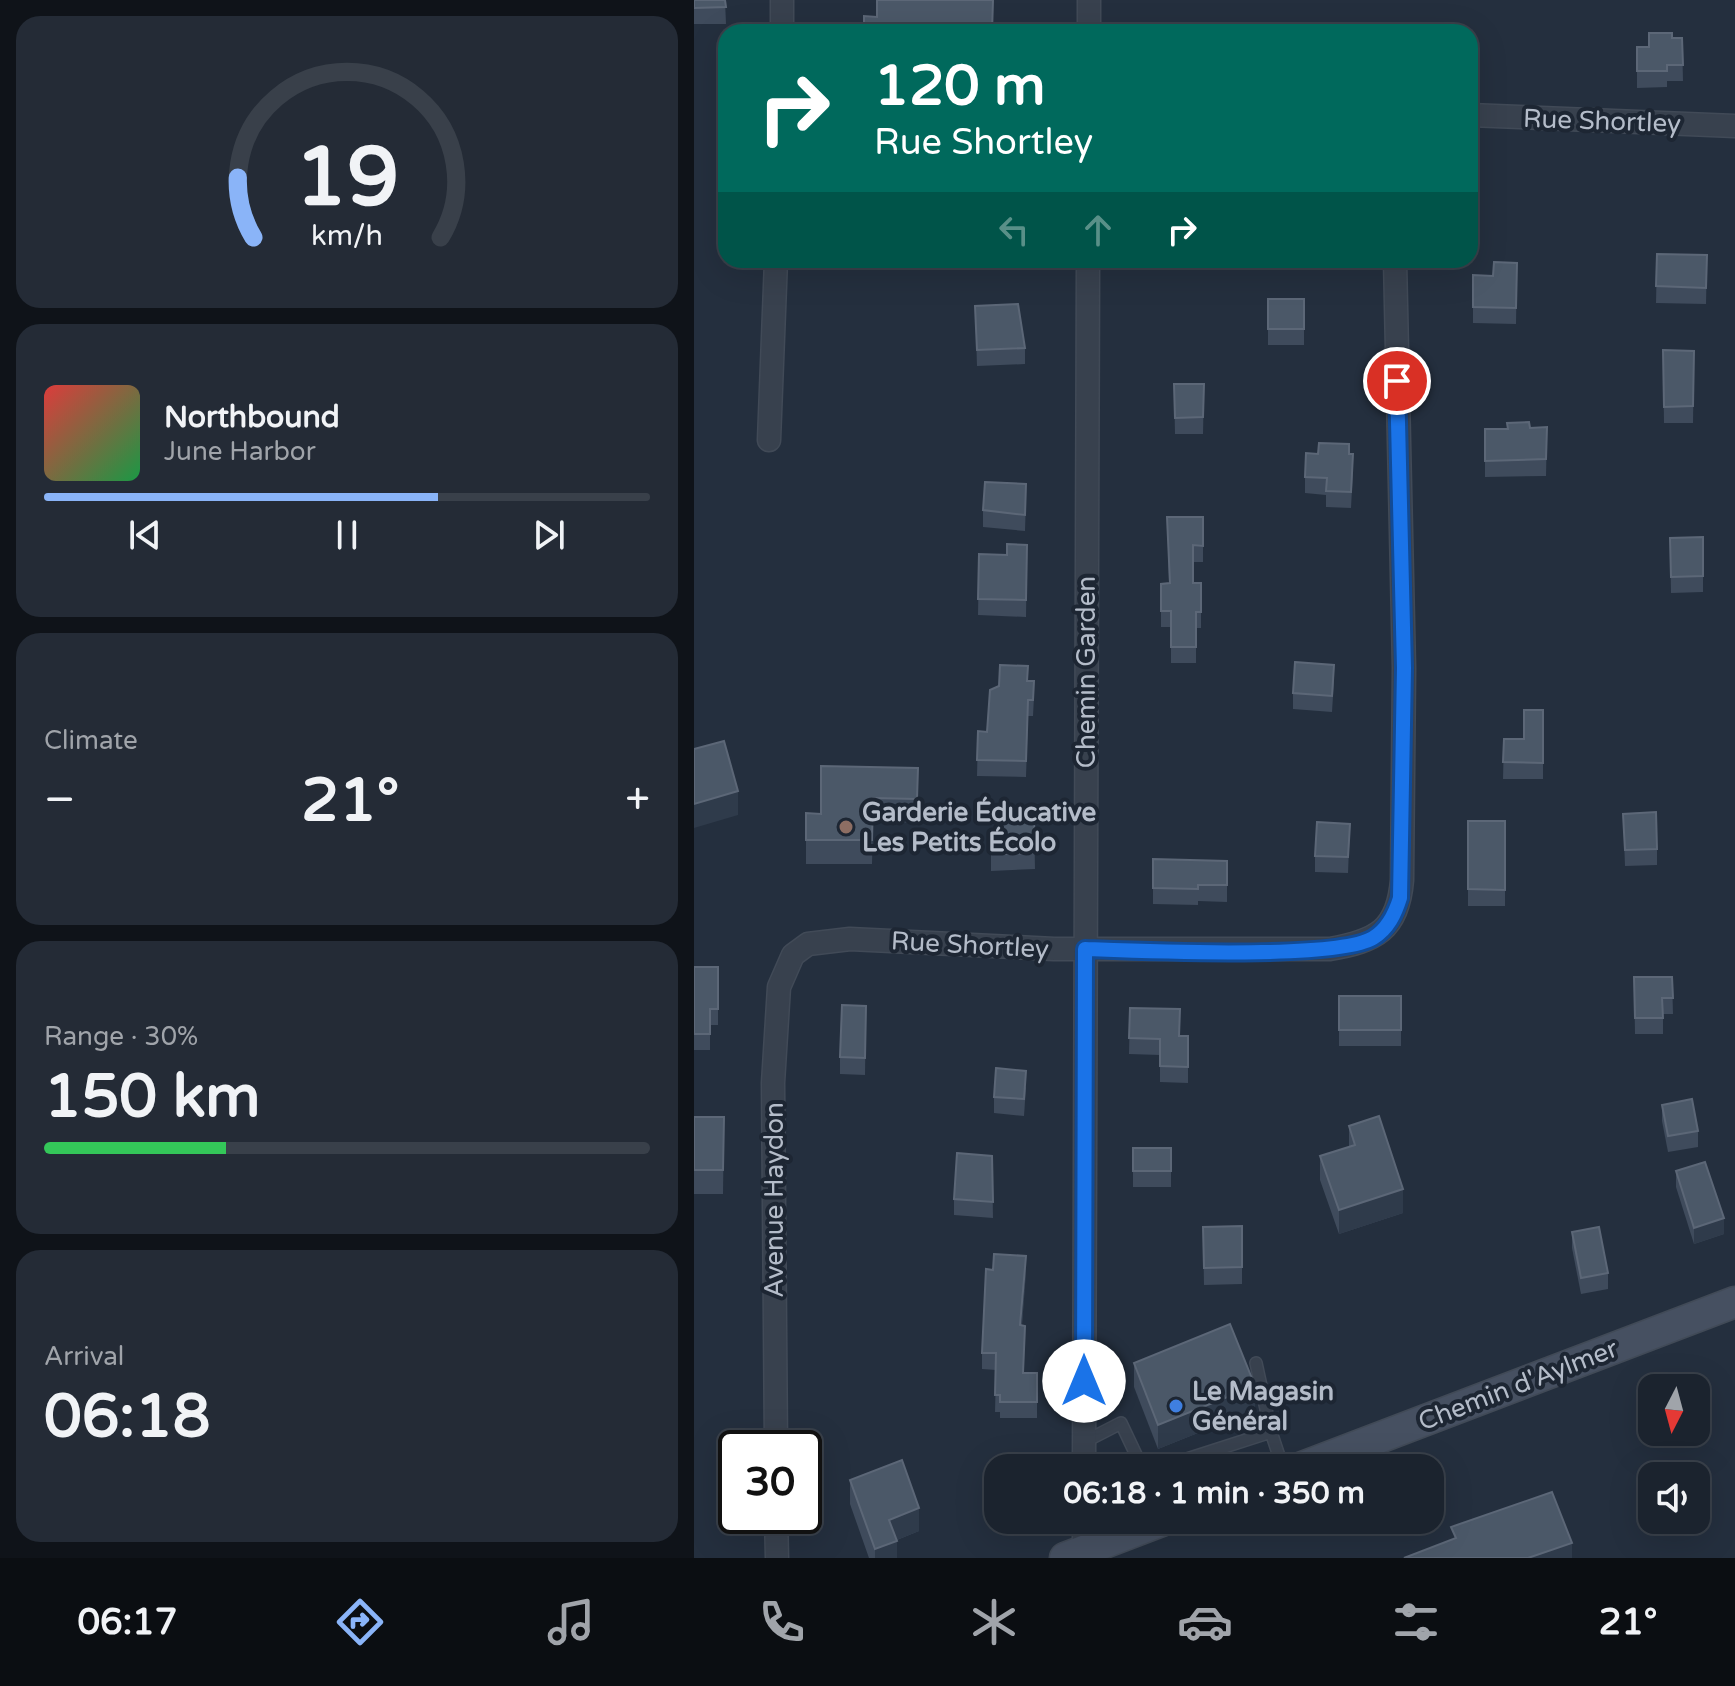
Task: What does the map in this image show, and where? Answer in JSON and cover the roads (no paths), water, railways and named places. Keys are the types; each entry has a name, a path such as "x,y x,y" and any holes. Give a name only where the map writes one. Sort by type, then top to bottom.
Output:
{"main road":[{"name":"Chemin d'Aylmer","path":"1337,1454 1735,1302"},
{"path":"1074,1554 1127,1534"}],"street":[{"path":"782,0 782,24"},
{"path":"1089,0 1089,24"},
{"name":"Rue Shortley","path":"1478,115 1735,126"},
{"path":"769,440 776,268"},
{"name":"Chemin Garden","path":"1084,1454 1088,268"},
{"name":"Rue Shortley","path":"793,955 808,944 830,939 1085,949 1330,949 1375,937 1395,913 1402,880 1404,668 1395,268"},
{"name":"Avenue Haydon","path":"776,1430 773,1083 779,987 793,955"},
{"path":"776,1534 777,1558"},
{"path":"1074,1554 1080,1534"}],"lane":[{"path":"1256,1363 1278,1454"},
{"path":"1084,1443 1121,1423 1136,1454"},
{"path":"1201,1454 1271,1432"}],"place":[{"name":"Garderie Éducative Les Petits Écolo","path":"846,827"},
{"name":"Le Magasin Général","path":"1176,1406"}]}
